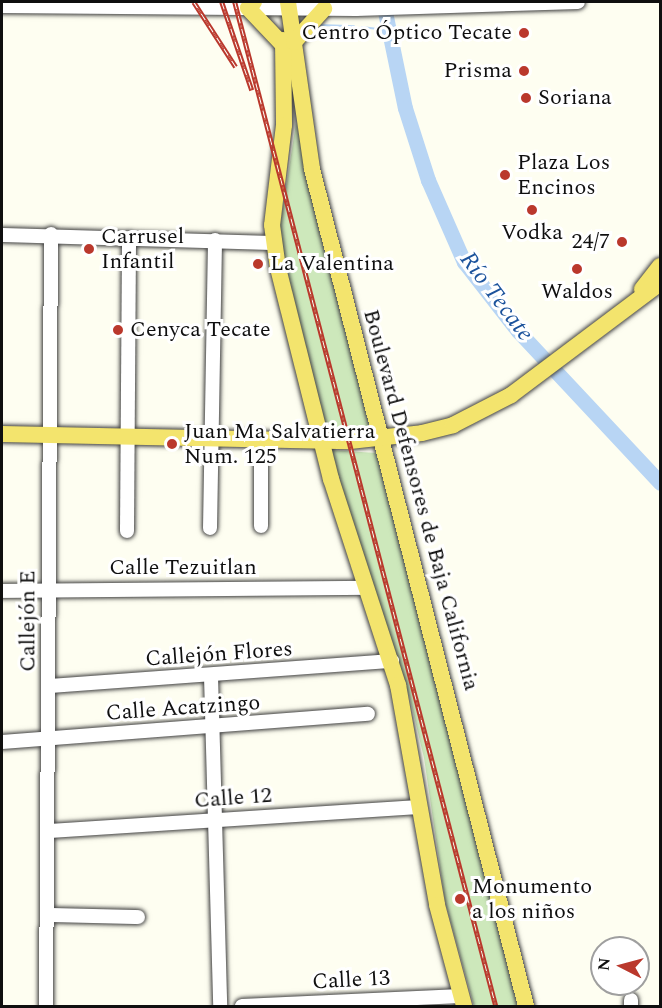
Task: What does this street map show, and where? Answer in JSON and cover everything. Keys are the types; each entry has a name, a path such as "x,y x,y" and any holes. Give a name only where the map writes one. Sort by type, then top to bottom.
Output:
{"main road":[{"path":"251,5 289,44 324,9"},
{"name":"Boulevard Defensores de Baja California","path":"285,5 289,44 312,169 526,1006"},
{"name":"Boulevard Defensores de Baja California","path":"289,44 273,243 320,440 366,588 392,661 410,737 418,807 463,1001"},
{"path":"633,302 660,266"},
{"path":"2,434 381,441 453,425 532,379 660,283"}],"street":[{"path":"2,6 285,5 356,9 404,4 578,2"},
{"path":"2,235 51,234 273,243"},
{"name":"Callejón E","path":"46,1006 50,739 51,234"},
{"path":"127,531 129,238"},
{"path":"210,528 215,240"},
{"path":"261,438 261,526"},
{"name":"Calle Tezuitlan","path":"2,591 366,588"},
{"name":"Callejón Flores","path":"50,686 392,661"},
{"path":"211,676 220,1006"},
{"name":"Calle Acatzingo","path":"2,742 213,728 368,714"},
{"name":"Calle 12","path":"49,831 418,807"},
{"path":"48,915 138,917"},
{"name":"Calle 13","path":"242,1006 463,1001"}],"green space":[{"path":"296,123 373,433 327,431 292,305 279,233"},
{"path":"329,450 377,453 522,1006 474,1006 445,901 424,758 410,699"}],"waterway":[{"name":"Río Tecate","path":"383,2 405,108 428,180 464,262 518,331 660,483"},
{"path":"320,25 354,26"},
{"path":"362,27 386,30"}],"railway":[{"path":"194,2 236,67"},
{"path":"222,2 252,90"},
{"path":"235,2 496,1006"}],"place":[{"name":"Centro Óptico Tecate","path":"524,33"},
{"name":"Prisma","path":"524,71"},
{"name":"Soriana","path":"526,98"},
{"name":"Plaza Los Encinos","path":"505,175"},
{"name":"Vodka","path":"532,210"},
{"name":"24/7","path":"622,242"},
{"name":"Carrusel Infantil","path":"89,249"},
{"name":"La Valentina","path":"258,264"},
{"name":"Waldos","path":"577,269"},
{"name":"Cenyca Tecate","path":"118,330"},
{"name":"Juan Ma Salvatierra Num. 125","path":"172,444"},
{"name":"Monumento a los niños","path":"460,899"}]}
